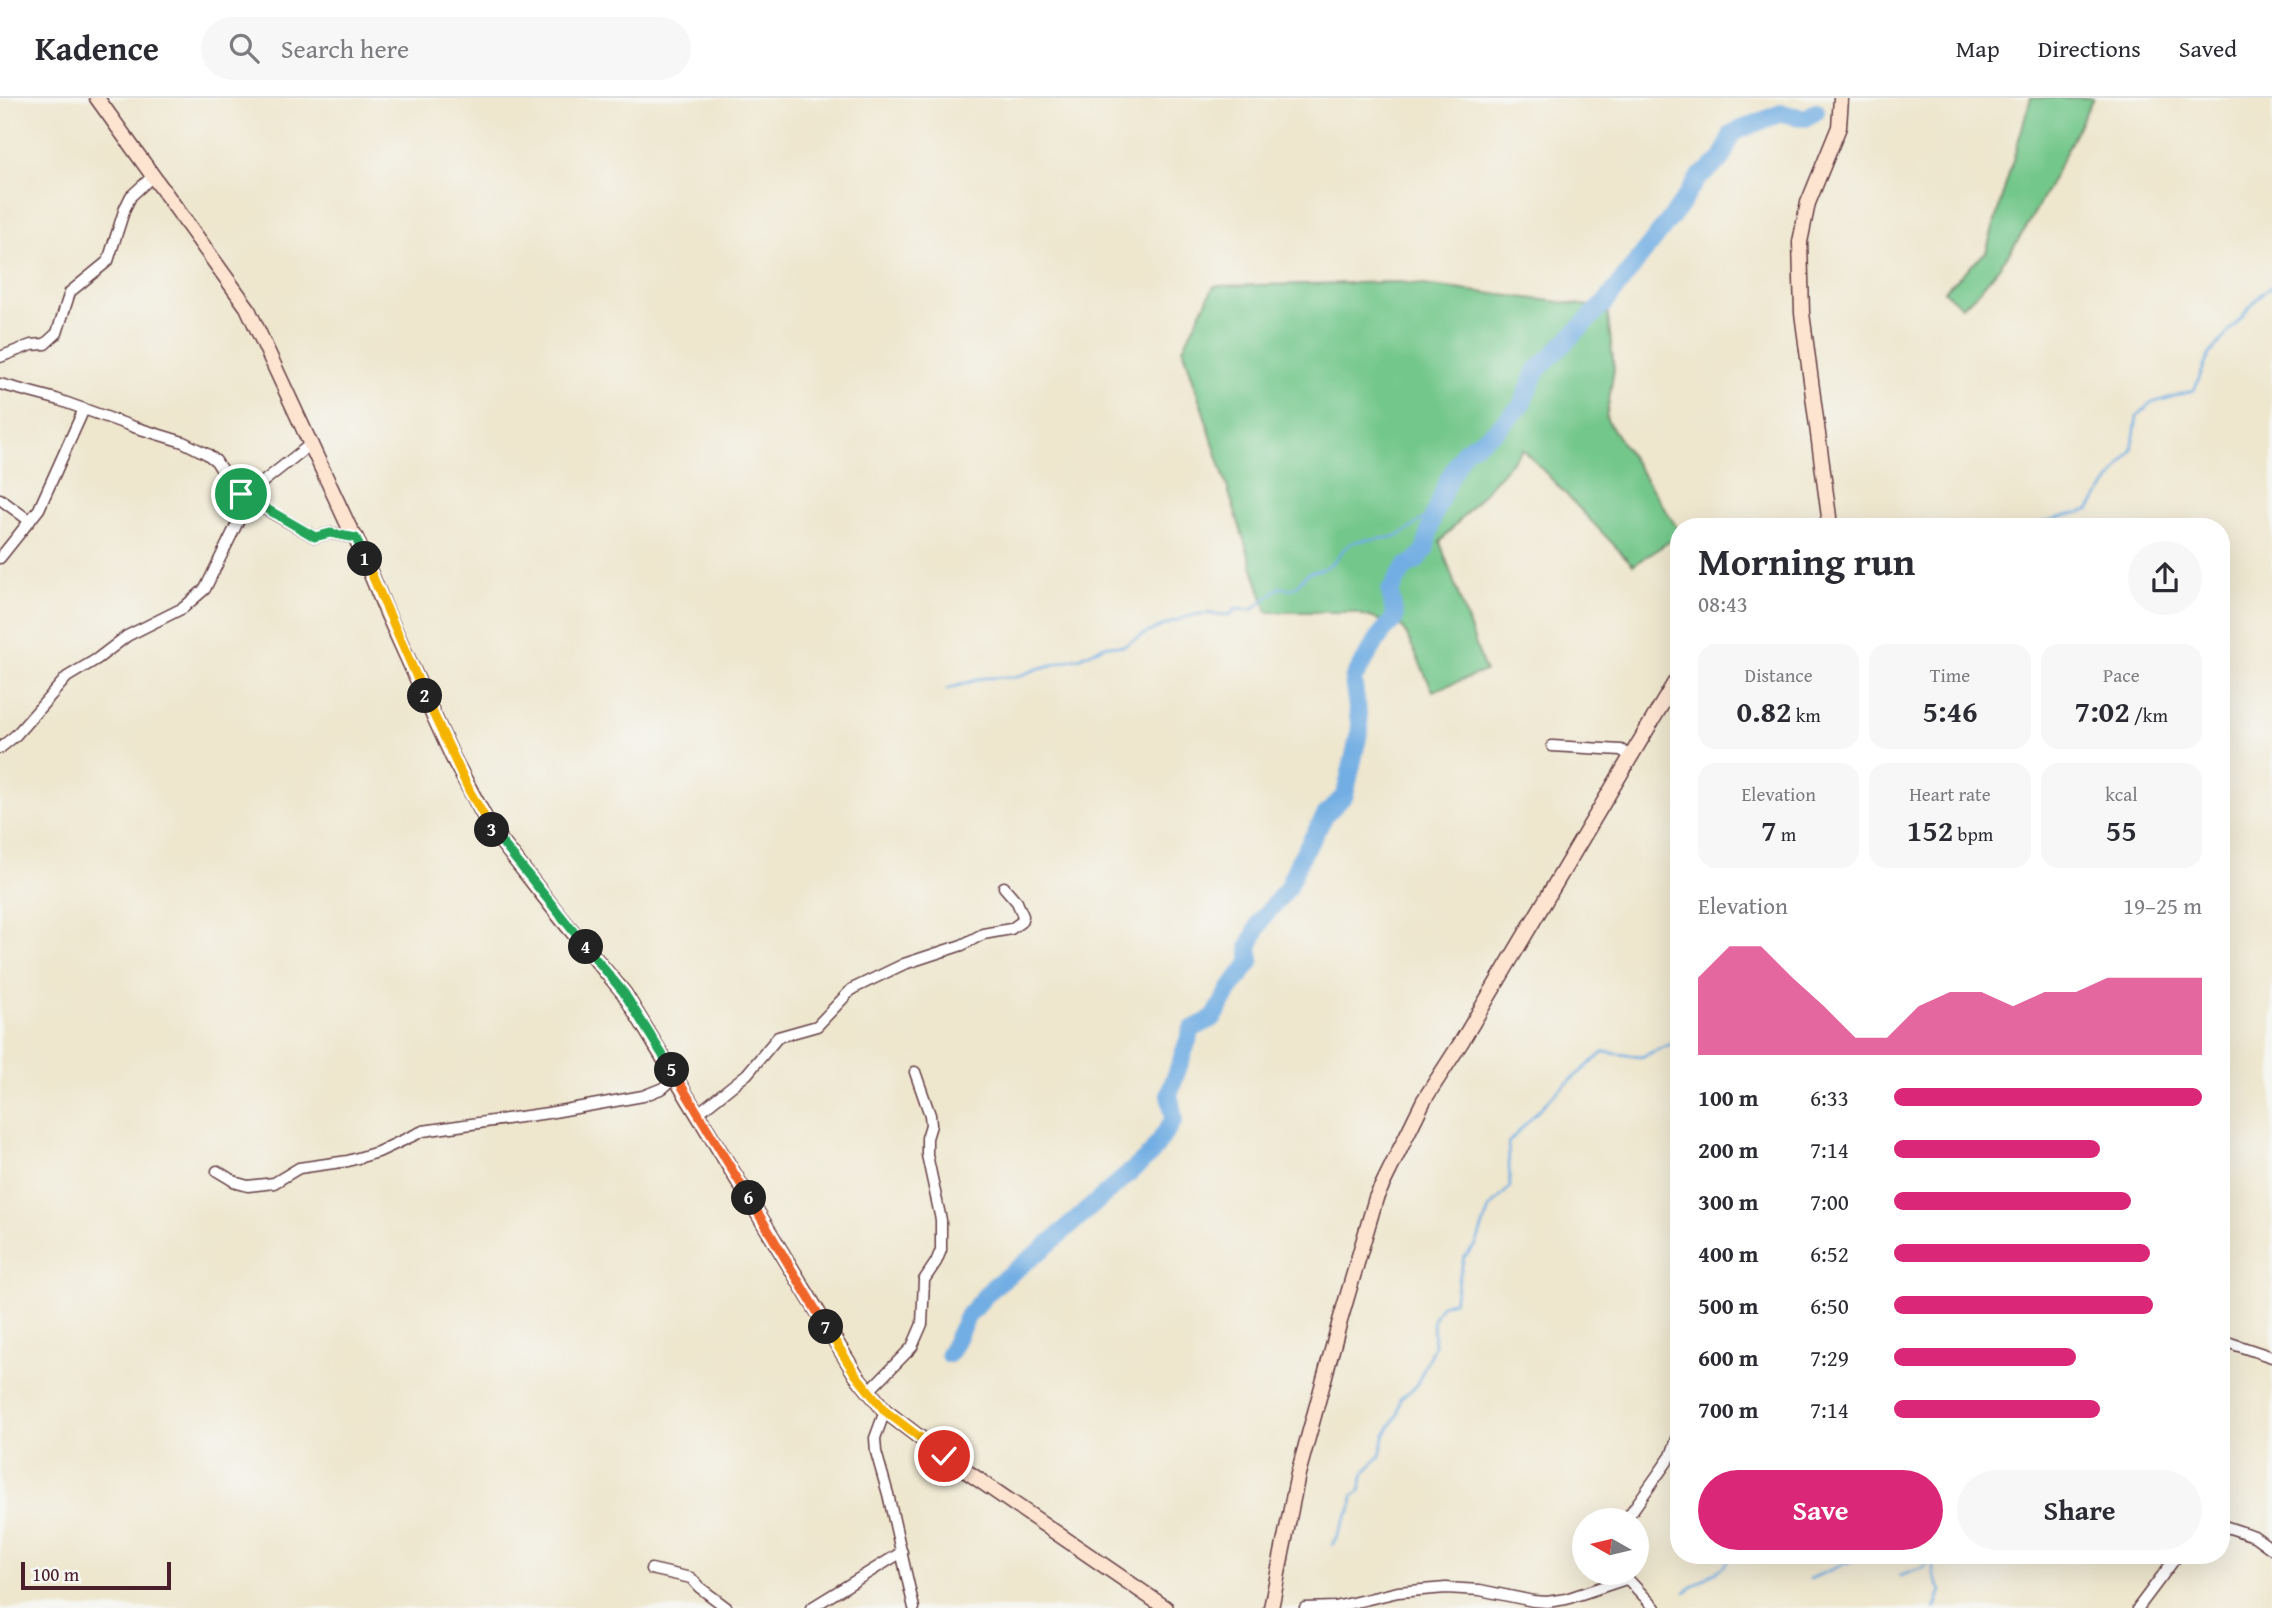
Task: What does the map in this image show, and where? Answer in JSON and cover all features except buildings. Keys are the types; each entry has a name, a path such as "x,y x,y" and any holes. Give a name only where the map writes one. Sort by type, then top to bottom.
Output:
{"street":[{"path":"97,98 247,307 312,443 338,505 356,538 448,746 490,827 624,993 856,1375 885,1411 944,1456 1166,1608"},
{"path":"1829,518 1801,313 1800,242 1808,203 1839,127 1841,98"},
{"path":"0,357 31,345 46,344 57,333 70,292 108,261 131,196 153,176"},
{"path":"0,384 183,442 216,461 233,488 247,499 315,537 330,533 356,538"},
{"path":"0,558 39,509 84,409"},
{"path":"0,748 67,677 127,636 183,608 205,589 247,499 262,480 312,443"},
{"path":"0,499 30,521"},
{"path":"1271,1608 1298,1474 1376,1198 1424,1100 1462,1041 1670,691"},
{"path":"1552,746 1621,750 1632,757"},
{"path":"698,1114 747,1074 778,1037 817,1026 852,989 904,964 962,945 983,934 1011,929 1021,922 1023,916 1017,902 1004,887"},
{"path":"869,1391 912,1347 922,1324 924,1280 941,1250 941,1220 927,1155 927,1138 932,1125 915,1072"},
{"path":"217,1171 248,1186 274,1183 299,1168 348,1161 378,1152 423,1131 643,1096 663,1088 676,1076"},
{"path":"2230,1343 2272,1357"},
{"path":"885,1411 878,1427 876,1452 914,1608"},
{"path":"1634,1508 1670,1457"},
{"path":"2230,1528 2254,1536 2272,1549"},
{"path":"811,1608 902,1552"},
{"path":"2138,1608 2171,1564"},
{"path":"651,1569 691,1578 727,1608"},
{"path":"1305,1608 1335,1607 1398,1592 1446,1588 1480,1590 1547,1602 1566,1600 1600,1586"},
{"path":"1635,1586 1656,1608"}],"green space":[{"path":"2031,98 2093,98 2052,181 2020,236 2003,262 1962,307 1944,291 1986,252"},
{"path":"1399,282 1607,308 1614,369 1606,418 1671,518 1670,541 1633,565 1523,449 1440,542 1485,671 1433,691 1403,627 1353,612 1267,612 1183,348 1214,286"}],"waterway":[{"path":"949,1354 968,1315 993,1287 1044,1248 1151,1154 1174,1119 1169,1094 1192,1029 1214,1018 1230,989 1251,961 1249,947 1261,920 1287,889 1299,861 1326,814 1345,795 1360,729 1353,679 1381,634 1395,618 1390,591 1405,567 1416,561 1425,550 1432,520 1449,478 1464,451 1495,431 1521,406 1537,370 1605,303 1699,177 1722,159 1732,133 1781,113 1805,118 1816,111"},
{"path":"2058,518 2089,510 2132,450 2137,417 2149,404 2194,390 2209,355 2263,292 2272,286"},
{"path":"947,689 983,678 1017,677 1081,657 1107,645 1124,646 1161,627 1193,615 1229,615 1236,609 1252,610 1280,587 1296,587 1308,573 1327,567 1353,542 1400,535 1435,512"},
{"path":"1332,1545 1352,1507 1353,1495 1360,1491 1364,1473 1380,1456 1385,1434 1398,1414 1400,1399 1416,1386 1434,1346 1433,1320 1441,1305 1454,1301 1464,1257 1476,1245 1489,1209 1510,1187 1508,1143 1552,1096 1604,1052 1641,1057 1670,1044"},
{"path":"1685,1592 1726,1564"},
{"path":"1810,1579 1844,1564"},
{"path":"1900,1576 1925,1567 1926,1564"},
{"path":"1932,1564 1941,1591 1935,1608"}],"route":[{"path":"241,494 315,537 330,533 356,538 453,758 490,827 624,993 856,1375 885,1411 944,1456"}]}
